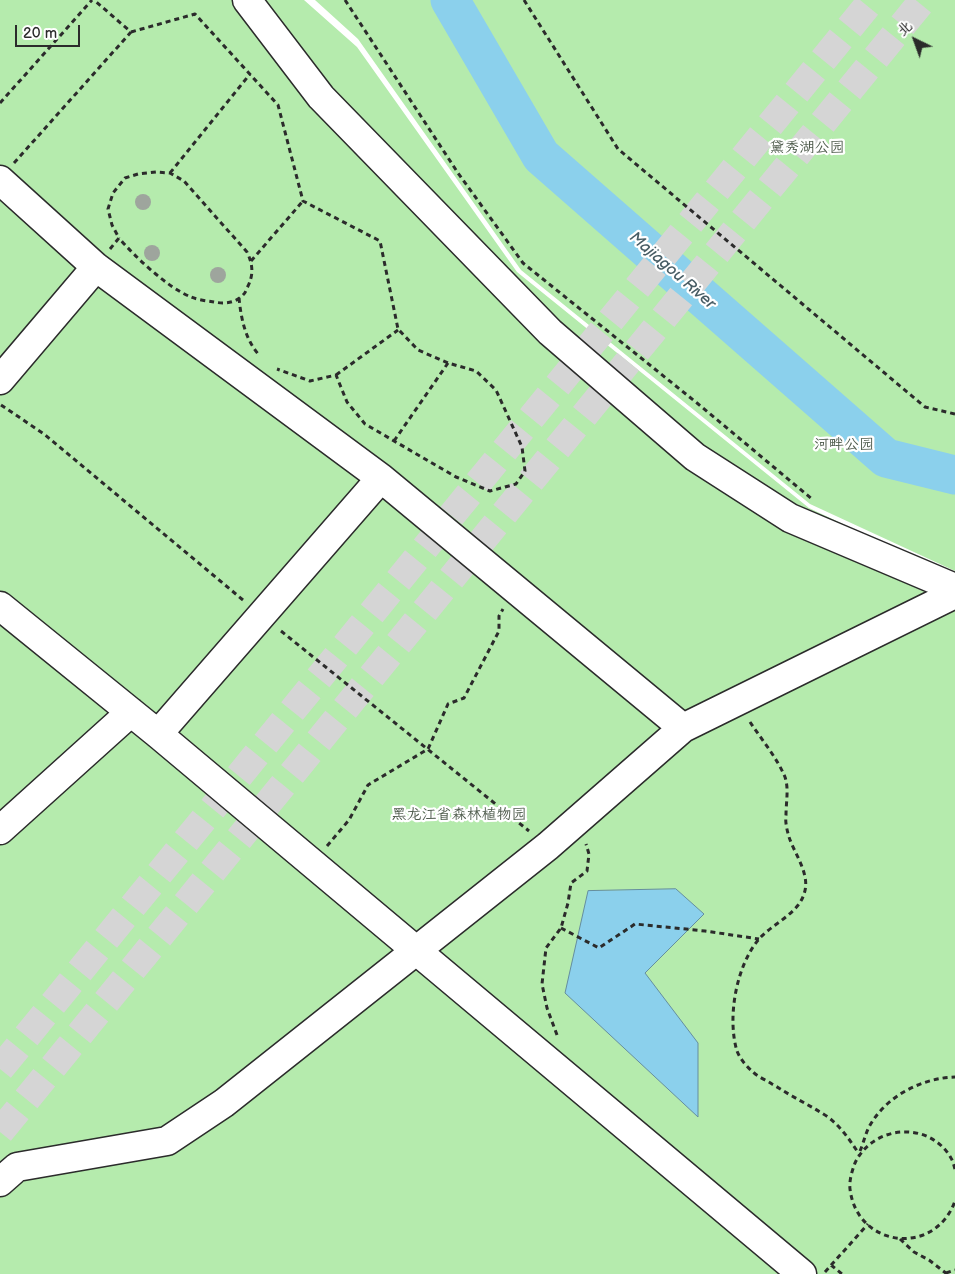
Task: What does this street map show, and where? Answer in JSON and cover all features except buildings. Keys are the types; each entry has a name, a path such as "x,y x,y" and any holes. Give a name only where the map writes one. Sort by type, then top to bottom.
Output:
{"street":[{"path":"248,0 321,97 536,318 695,457 790,518 955,588"},
{"path":"7,172 96,267 381,478 683,728"},
{"path":"0,380 96,267"},
{"path":"158,734 381,478"},
{"path":"0,1182 17,1167 167,1141 224,1103 548,846 683,728 955,594"},
{"path":"0,606 158,734 802,1274"},
{"path":"0,830 131,712"}],"path":[{"path":"0,103 93,0 131,32"},
{"path":"345,0 458,173 523,263 697,403 814,501"},
{"path":"524,0 618,149 925,406 955,414"},
{"path":"7,172 131,32 195,14 278,105 303,201 380,241 398,329 418,350 448,363 476,371 496,390 522,447 525,471 516,484 490,491 456,477 365,424 347,402 336,375"},
{"path":"170,173 250,74"},
{"path":"170,173 184,181 246,252 251,260 253,272 243,295 233,302 221,303 192,298 172,286 130,251 119,238 112,225 108,209 113,192 125,178 138,174 170,173"},
{"path":"251,260 303,201"},
{"path":"96,267 119,238"},
{"path":"239,298 246,332 252,348 259,355"},
{"path":"272,366 310,381 336,375 398,329"},
{"path":"394,441 448,363"},
{"path":"312,863 349,820 368,785 428,749 448,704 464,698 499,631 498,616 516,590"},
{"path":"739,700 749,721 785,778 787,788 785,816 787,827 789,837 804,872 806,884 801,902 759,939 748,956 740,975 733,1014 733,1031 738,1052 744,1063 753,1072 828,1117 842,1129 860,1154"},
{"path":"550,1062 558,1037 547,1008 542,984 546,948 561,928 572,883 587,871 589,854 578,820"},
{"path":"561,928 600,948 635,924 759,939"},
{"path":"955,1077 944,1077 922,1083 901,1093 882,1110 869,1129 852,1170 850,1188 854,1205 862,1220 876,1231 892,1238 910,1239 926,1234 941,1224 952,1210 955,1201"},
{"path":"860,1154 872,1141 889,1134 906,1131 924,1135 940,1144 951,1158 955,1169"},
{"path":"823,1274 868,1224"},
{"path":"899,1238 914,1252 947,1273 955,1270"},
{"path":"831,1265 842,1274"}],"green space":[{"name":"黑龙江省森林植物园","path":"0,0 304,0 357,47 517,272 809,508 955,577 955,1274 0,1274"},
{"path":"315,0 955,0 955,571 810,504 521,270 358,39"}],"water":[{"path":"676,889 704,914 645,973 698,1043 698,1117 565,993 588,891"}],"waterway":[{"name":"Majiagou River","path":"450,0 541,156 886,458 955,475"}],"tunnel":[{"path":"0,1069 872,0"},
{"path":"0,1132 923,0"}],"park label":[{"name":"黛秀湖公园","path":"807,148"},
{"name":"河畔公园","path":"844,445"}]}
